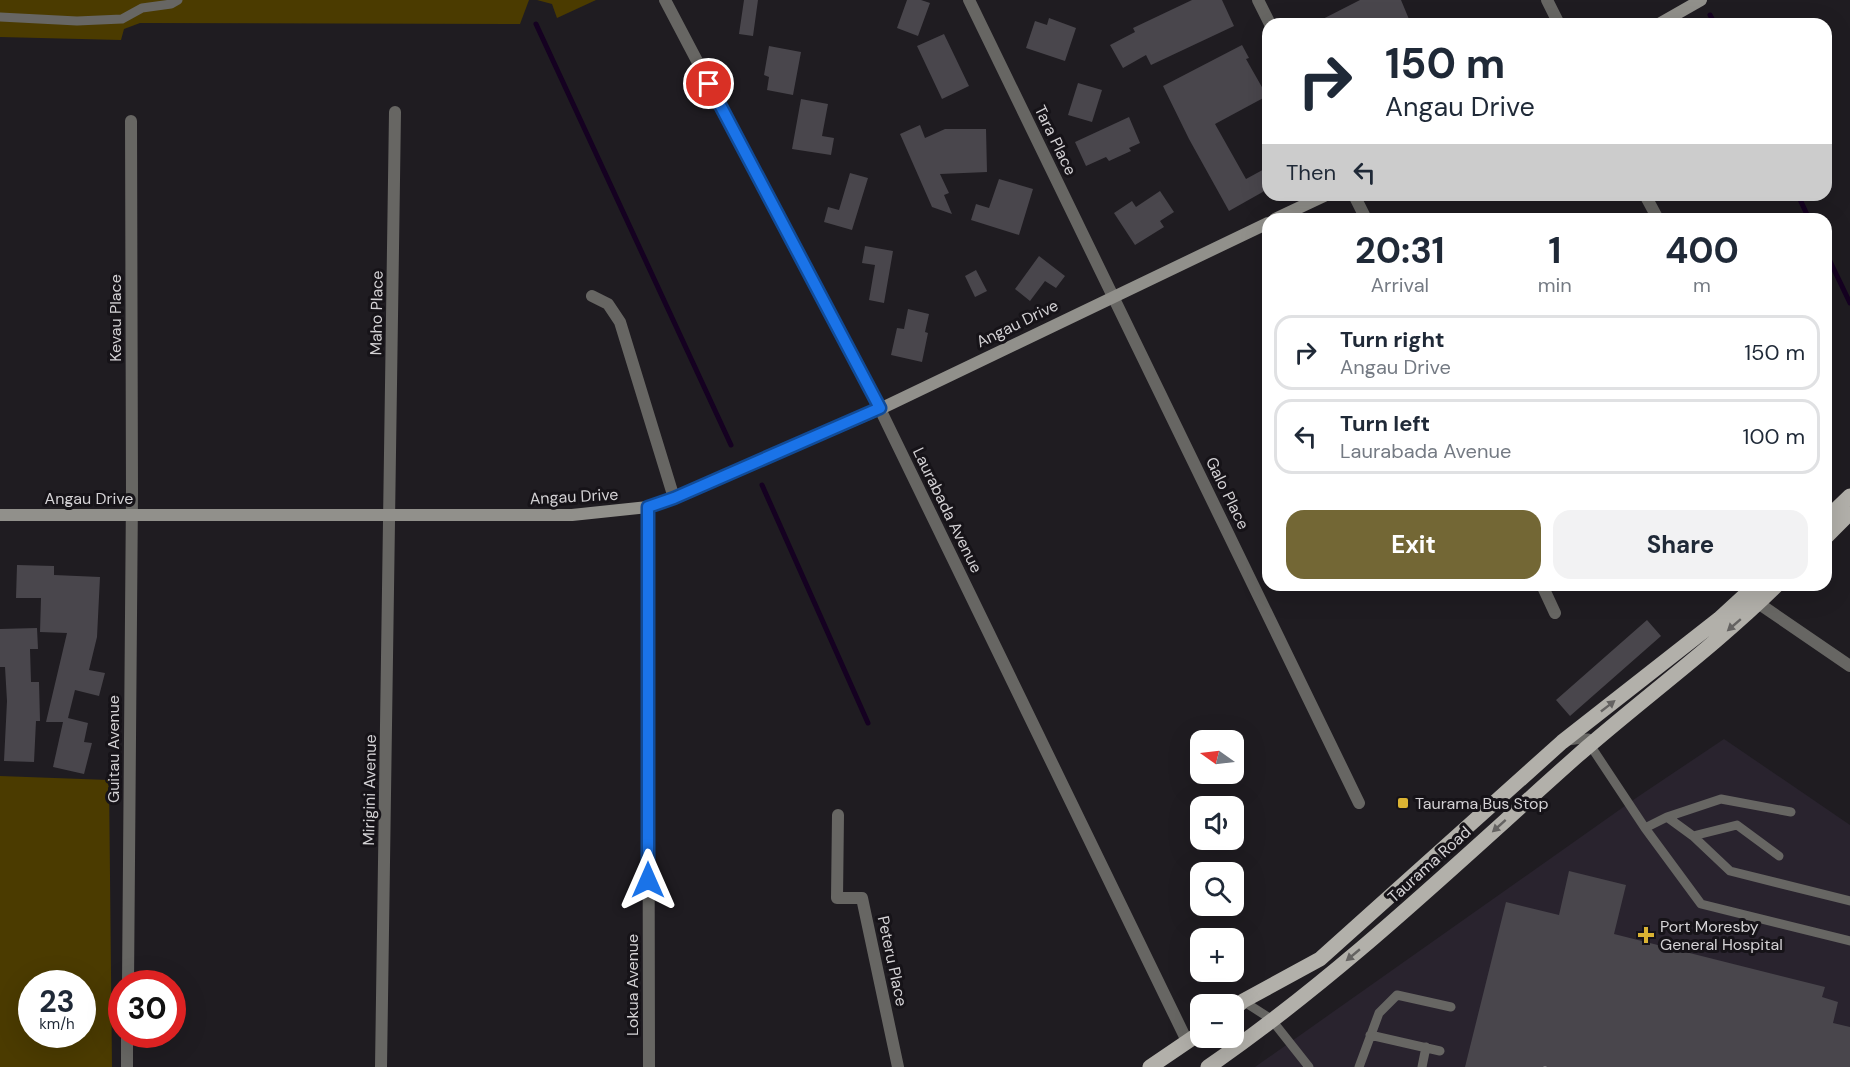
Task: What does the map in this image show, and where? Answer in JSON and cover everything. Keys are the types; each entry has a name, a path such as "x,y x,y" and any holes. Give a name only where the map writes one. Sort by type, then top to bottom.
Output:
{"main road":[{"path":"1832,513 1850,496"},
{"path":"1832,531 1850,513"},
{"name":"Taurama Road","path":"1244,1002 1320,959 1562,742 1719,619 1749,591"},
{"name":"Taurama Road","path":"1208,1067 1350,958 1590,745 1771,591"},
{"path":"1150,1067 1190,1039"}],"street":[{"name":"Laurabada Avenue","path":"665,0 880,408 1190,1031"},
{"name":"Tara Place","path":"969,0 1114,295"},
{"path":"1258,0 1267,18"},
{"path":"1547,0 1556,18"},
{"path":"1670,18 1701,0"},
{"name":"Maho Place","path":"390,514 395,112"},
{"name":"Kevau Place","path":"130,121 131,514"},
{"path":"1288,213 1313,201"},
{"name":"Angau Drive","path":"0,515 572,515 648,507 674,498 880,408 1262,226"},
{"name":"Galo Place","path":"1114,295 1359,803"},
{"path":"592,296 608,304 620,322 674,498"},
{"name":"Lokua Avenue","path":"648,507 649,1067"},
{"name":"Guitau Avenue","path":"128,970 131,514"},
{"name":"Mirigini Avenue","path":"381,1067 390,514"},
{"path":"1545,591 1556,613"},
{"path":"1758,603 1850,666"},
{"name":"Peteru Place","path":"838,814 837,898 862,898 898,1067"},
{"path":"127,1048 127,1067"}],"lane":[{"path":"0,17 77,21 122,19 142,8 171,4 178,0"},
{"path":"1562,742 1588,738 1590,745 1645,828 1701,904 1850,941"},
{"path":"1645,828 1667,817 1722,800 1791,812"},
{"path":"1667,817 1693,836 1730,871 1850,900"},
{"path":"1693,836 1737,825 1779,856"},
{"path":"1360,1067 1379,1013 1398,995 1451,1007"},
{"path":"1244,1008 1271,1019 1309,1067"},
{"path":"1370,1035 1440,1051"},
{"path":"1422,1067 1426,1047"}],"shaded area":[{"path":"0,0 529,0 520,24 140,23 124,29 121,40 0,37"},
{"path":"537,0 596,0 557,18 552,4"},
{"name":"Port Moresby General Hospital","path":"1724,739 1850,825 1850,1067 1255,1067 1639,796"},
{"path":"0,776 109,780 111,970 108,970 108,1048 112,1048 112,1067 0,1067"}],"building":[{"path":"744,0 758,0 753,36 739,34"},
{"path":"907,0 921,0 930,3 918,36 897,28"},
{"path":"1192,0 1222,0 1234,26 1151,65 1146,55 1123,68 1110,45 1135,32 1133,28"},
{"path":"1360,0 1401,0 1408,18 1325,18"},
{"path":"1049,18 1076,28 1065,61 1026,48 1035,21 1047,25"},
{"path":"944,34 969,86 942,99 917,46"},
{"path":"1242,45 1249,58 1246,59 1262,87 1262,99 1215,124 1246,179 1262,170 1262,192 1229,211 1163,86"},
{"path":"769,46 801,52 793,95 767,90 769,77 764,75"},
{"path":"1078,83 1102,90 1092,122 1068,115"},
{"path":"801,99 828,104 822,136 834,138 831,155 792,149"},
{"path":"1129,117 1140,143 1129,148 1131,151 1109,161 1106,157 1086,166 1075,142"},
{"path":"920,125 925,138 945,129 986,129 987,172 940,174 949,193 944,195 952,214 932,207 900,134"},
{"path":"850,173 868,178 852,230 824,222 828,207 839,210"},
{"path":"999,179 1033,189 1019,235 971,220 976,204 989,208"},
{"path":"1160,191 1174,212 1160,221 1164,227 1135,245 1114,213 1132,201 1136,207"},
{"path":"865,246 893,251 884,303 869,300 875,265 862,263"},
{"path":"1039,256 1065,276 1056,288 1045,281 1030,301 1015,289"},
{"path":"976,270 987,291 975,297 965,276"},
{"path":"908,309 929,314 922,362 891,355 897,328 904,329"},
{"path":"17,565 54,566 54,575 100,577 97,637 89,670 105,673 99,696 75,690 68,718 88,723 84,742 92,743 84,774 53,767 63,722 46,722 67,633 40,632 41,598 16,598"},
{"path":"1647,620 1661,636 1570,716 1556,700"},
{"path":"37,628 38,649 30,649 31,682 39,682 40,721 36,721 34,762 4,761 7,701 5,667 0,667 0,629"},
{"path":"1569,871 1626,885 1614,934 1825,987 1822,997 1838,1002 1833,1023 1850,1027 1850,1067 1465,1067 1506,902 1559,915"}],"waterway":[{"path":"536,24 731,445"},
{"path":"1801,201 1806,213"},
{"path":"1832,266 1850,303"},
{"path":"762,485 868,723"}],"place":[{"name":"Taurama Bus Stop","path":"1403,803"},
{"name":"Port Moresby General Hospital","path":"1646,935"}],"route":[{"path":"648,880 648,507 674,498 880,408 709,84"}]}
